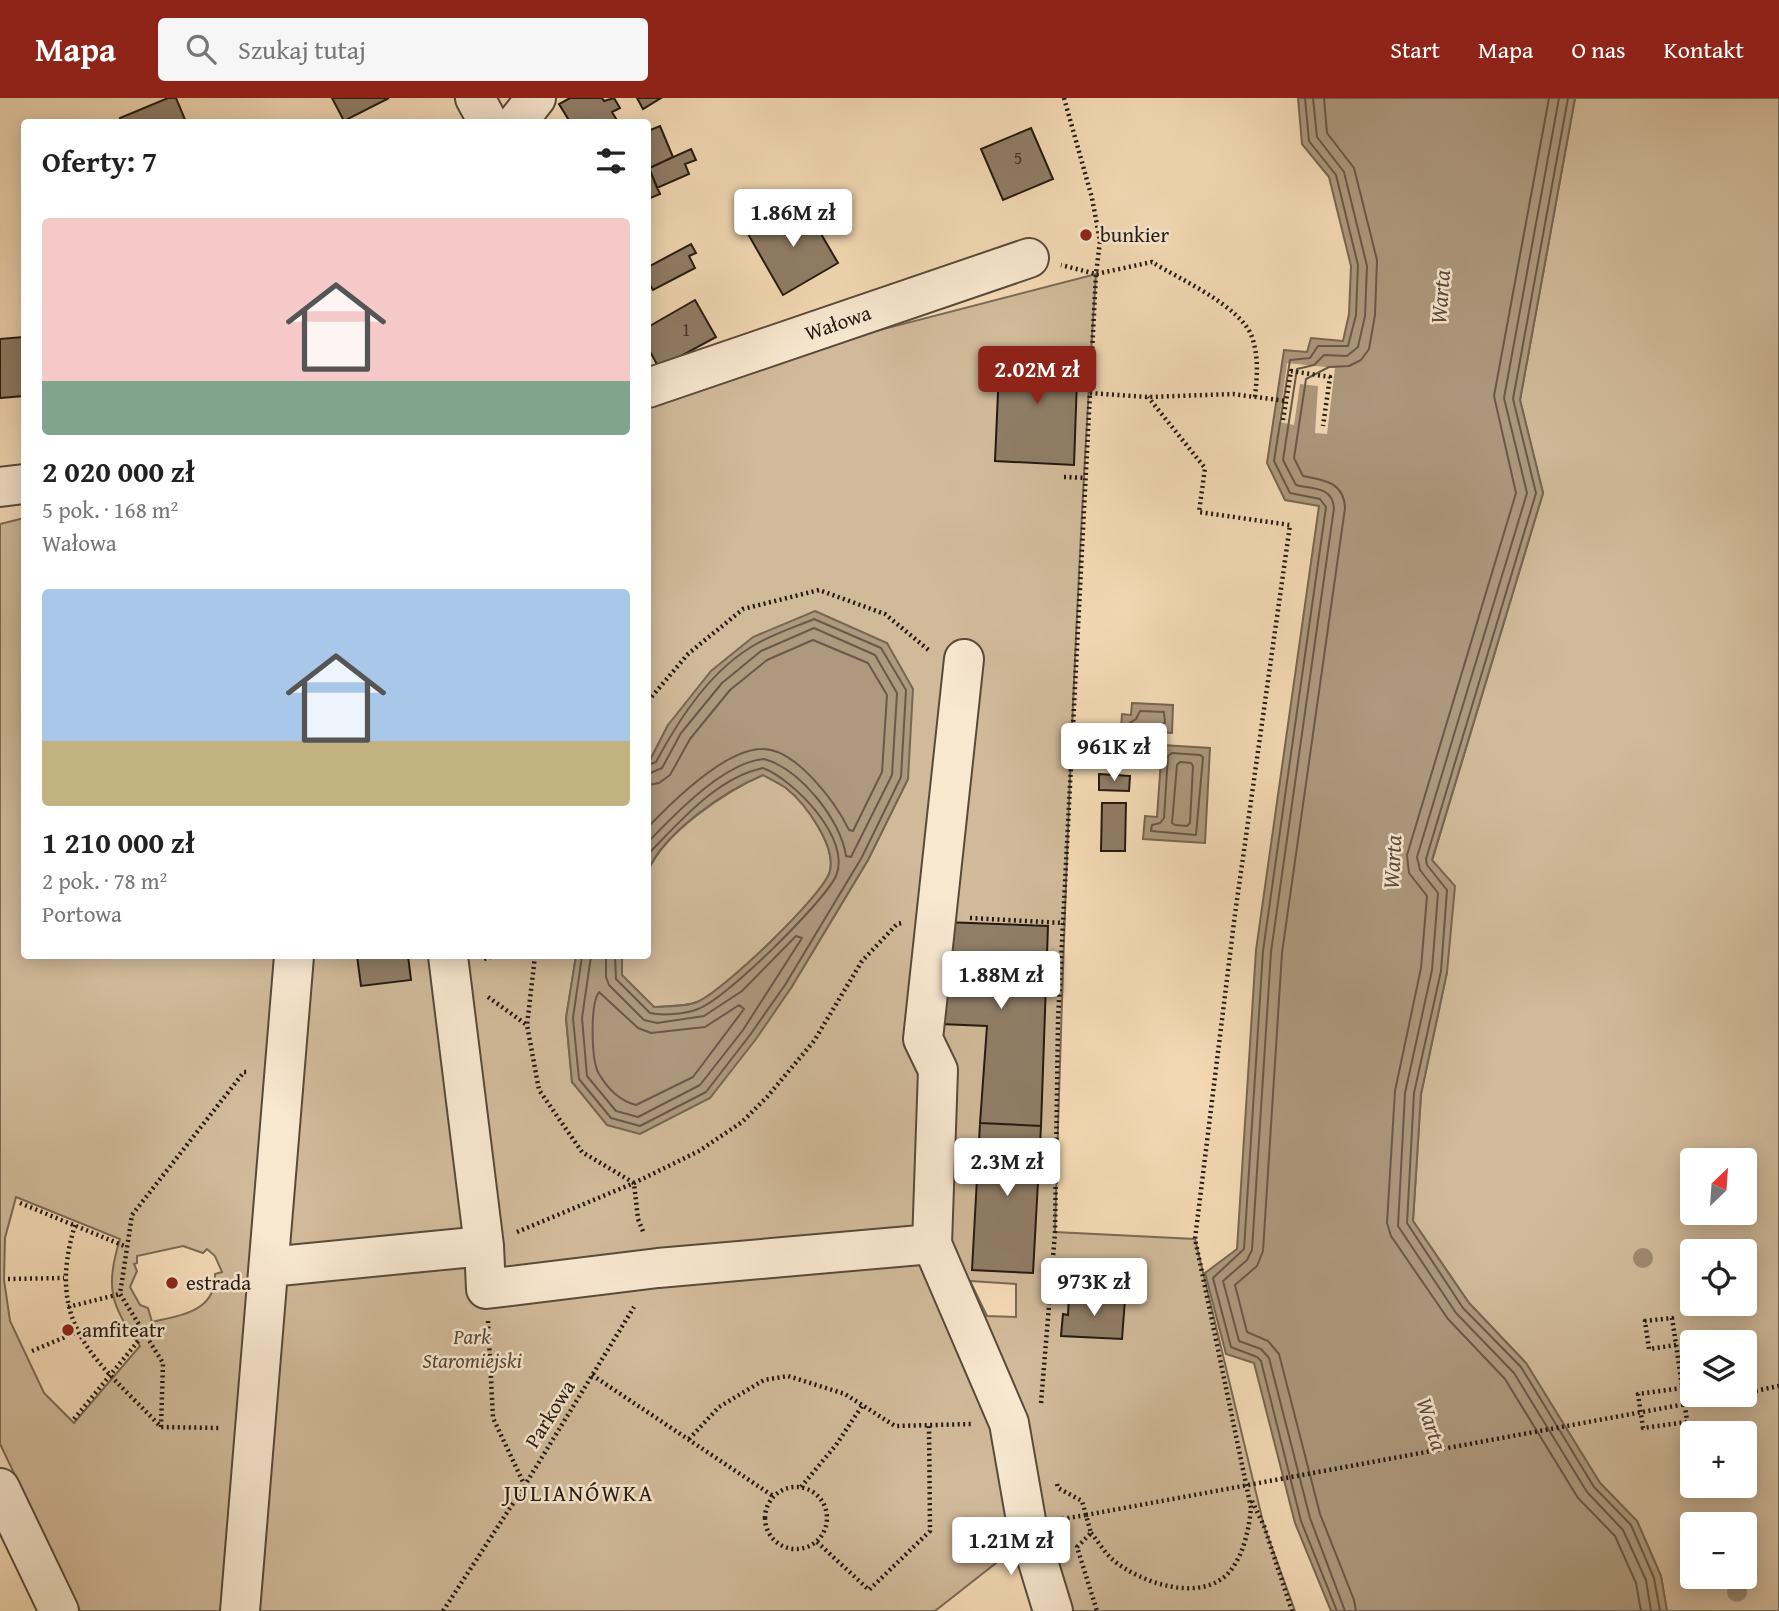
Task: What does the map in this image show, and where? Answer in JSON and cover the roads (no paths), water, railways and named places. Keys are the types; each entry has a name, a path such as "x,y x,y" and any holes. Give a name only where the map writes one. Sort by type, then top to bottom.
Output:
{"street":[{"path":"475,98 486,119"},
{"path":"519,119 536,98"},
{"name":"Wałowa","path":"651,387 1030,258"},
{"path":"0,487 21,484"},
{"path":"964,659 923,1039 938,1070 932,1244 1026,1419 1027,1526 1052,1611"},
{"path":"240,1611 294,959"},
{"path":"448,959 484,1246 486,1289 658,1268 932,1244"},
{"path":"269,1268 484,1246"},
{"path":"0,1489 59,1611"}],"water":[{"name":"Warta","path":"1298,98 1575,98 1520,400 1543,493 1432,860 1455,886 1447,972 1421,1094 1413,1221 1469,1303 1526,1363 1600,1483 1637,1521 1661,1576 1667,1611 1331,1611 1295,1523 1254,1363 1226,1354 1205,1273 1237,1249 1256,950 1319,506 1285,500 1267,463 1284,350 1307,352 1311,338 1343,341 1349,314 1351,266 1329,177 1302,144"},
{"path":"815,611 887,643 913,689 908,779 868,860 791,988 756,1039 710,1098 640,1134 607,1125 572,1082 566,1018 576,959 622,959 622,975 654,1007 692,1004 727,981 771,942 810,900 830,871 831,861 824,837 810,814 786,788 763,775 731,791 697,814 667,842 651,865 651,758 668,725 711,671 753,637"},
{"path":"1132,703 1173,705 1172,733 1152,732 1150,760 1119,758 1122,714 1131,715"},
{"path":"1162,745 1210,748 1205,843 1143,839 1145,816 1157,817"}],"place":[{"name":"bunkier","path":"1086,235"},
{"name":"estrada","path":"172,1283"},
{"name":"amfiteatr","path":"68,1330"}],"district":[{"name":"JULIANÓWKA","path":"579,1493"}],"park label":[{"name":"Park Staromiejski","path":"472,1349"}]}
